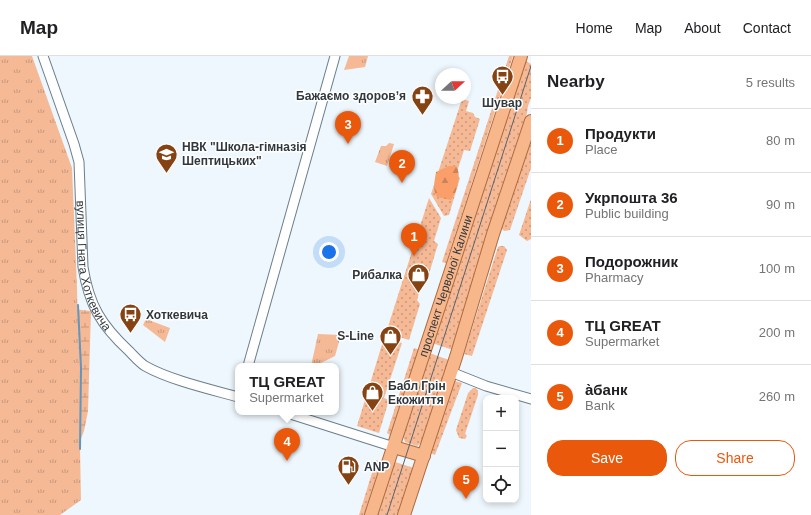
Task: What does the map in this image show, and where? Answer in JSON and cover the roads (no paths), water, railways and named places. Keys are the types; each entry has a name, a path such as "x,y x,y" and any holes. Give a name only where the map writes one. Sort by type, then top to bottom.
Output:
{"main road":[{"name":"проспект Червоної Калини","path":"371,515 521,56"},
{"path":"404,515 451,372 493,234 531,121"},
{"path":"394,447 424,456"}],"street":[{"name":"вулиця Гната Хоткевича","path":"43,56 79,162 83,267 90,300 102,321 117,340 143,365 162,374 235,396"},
{"path":"249,363 335,56"},
{"path":"451,372 486,386 531,400"},
{"path":"293,415 394,447"}],"waterway":[{"path":"78,305 81,368 80,449"}],"tram line":[{"path":"387,515 531,66"}],"place":[{"name":"Шувар","path":"502,96"},
{"name":"Бажаємо здоровʼя","path":"422,116"},
{"name":"Подорожник","path":"348,144"},
{"name":"НВК \"Школа-гімназія Шептицьких\"","path":"167,174"},
{"name":"Укрпошта 36","path":"402,183"},
{"name":"Продукти","path":"414,256"},
{"name":"Рибалка","path":"418,294"},
{"name":"Хоткевича","path":"130,334"},
{"name":"S-Line","path":"390,356"},
{"name":"Бабл Грін Eкожиття","path":"372,412"},
{"name":"ТЦ GREAT","path":"287,461"},
{"name":"ANP","path":"348,486"},
{"name":"а̀банк","path":"466,499"}]}
